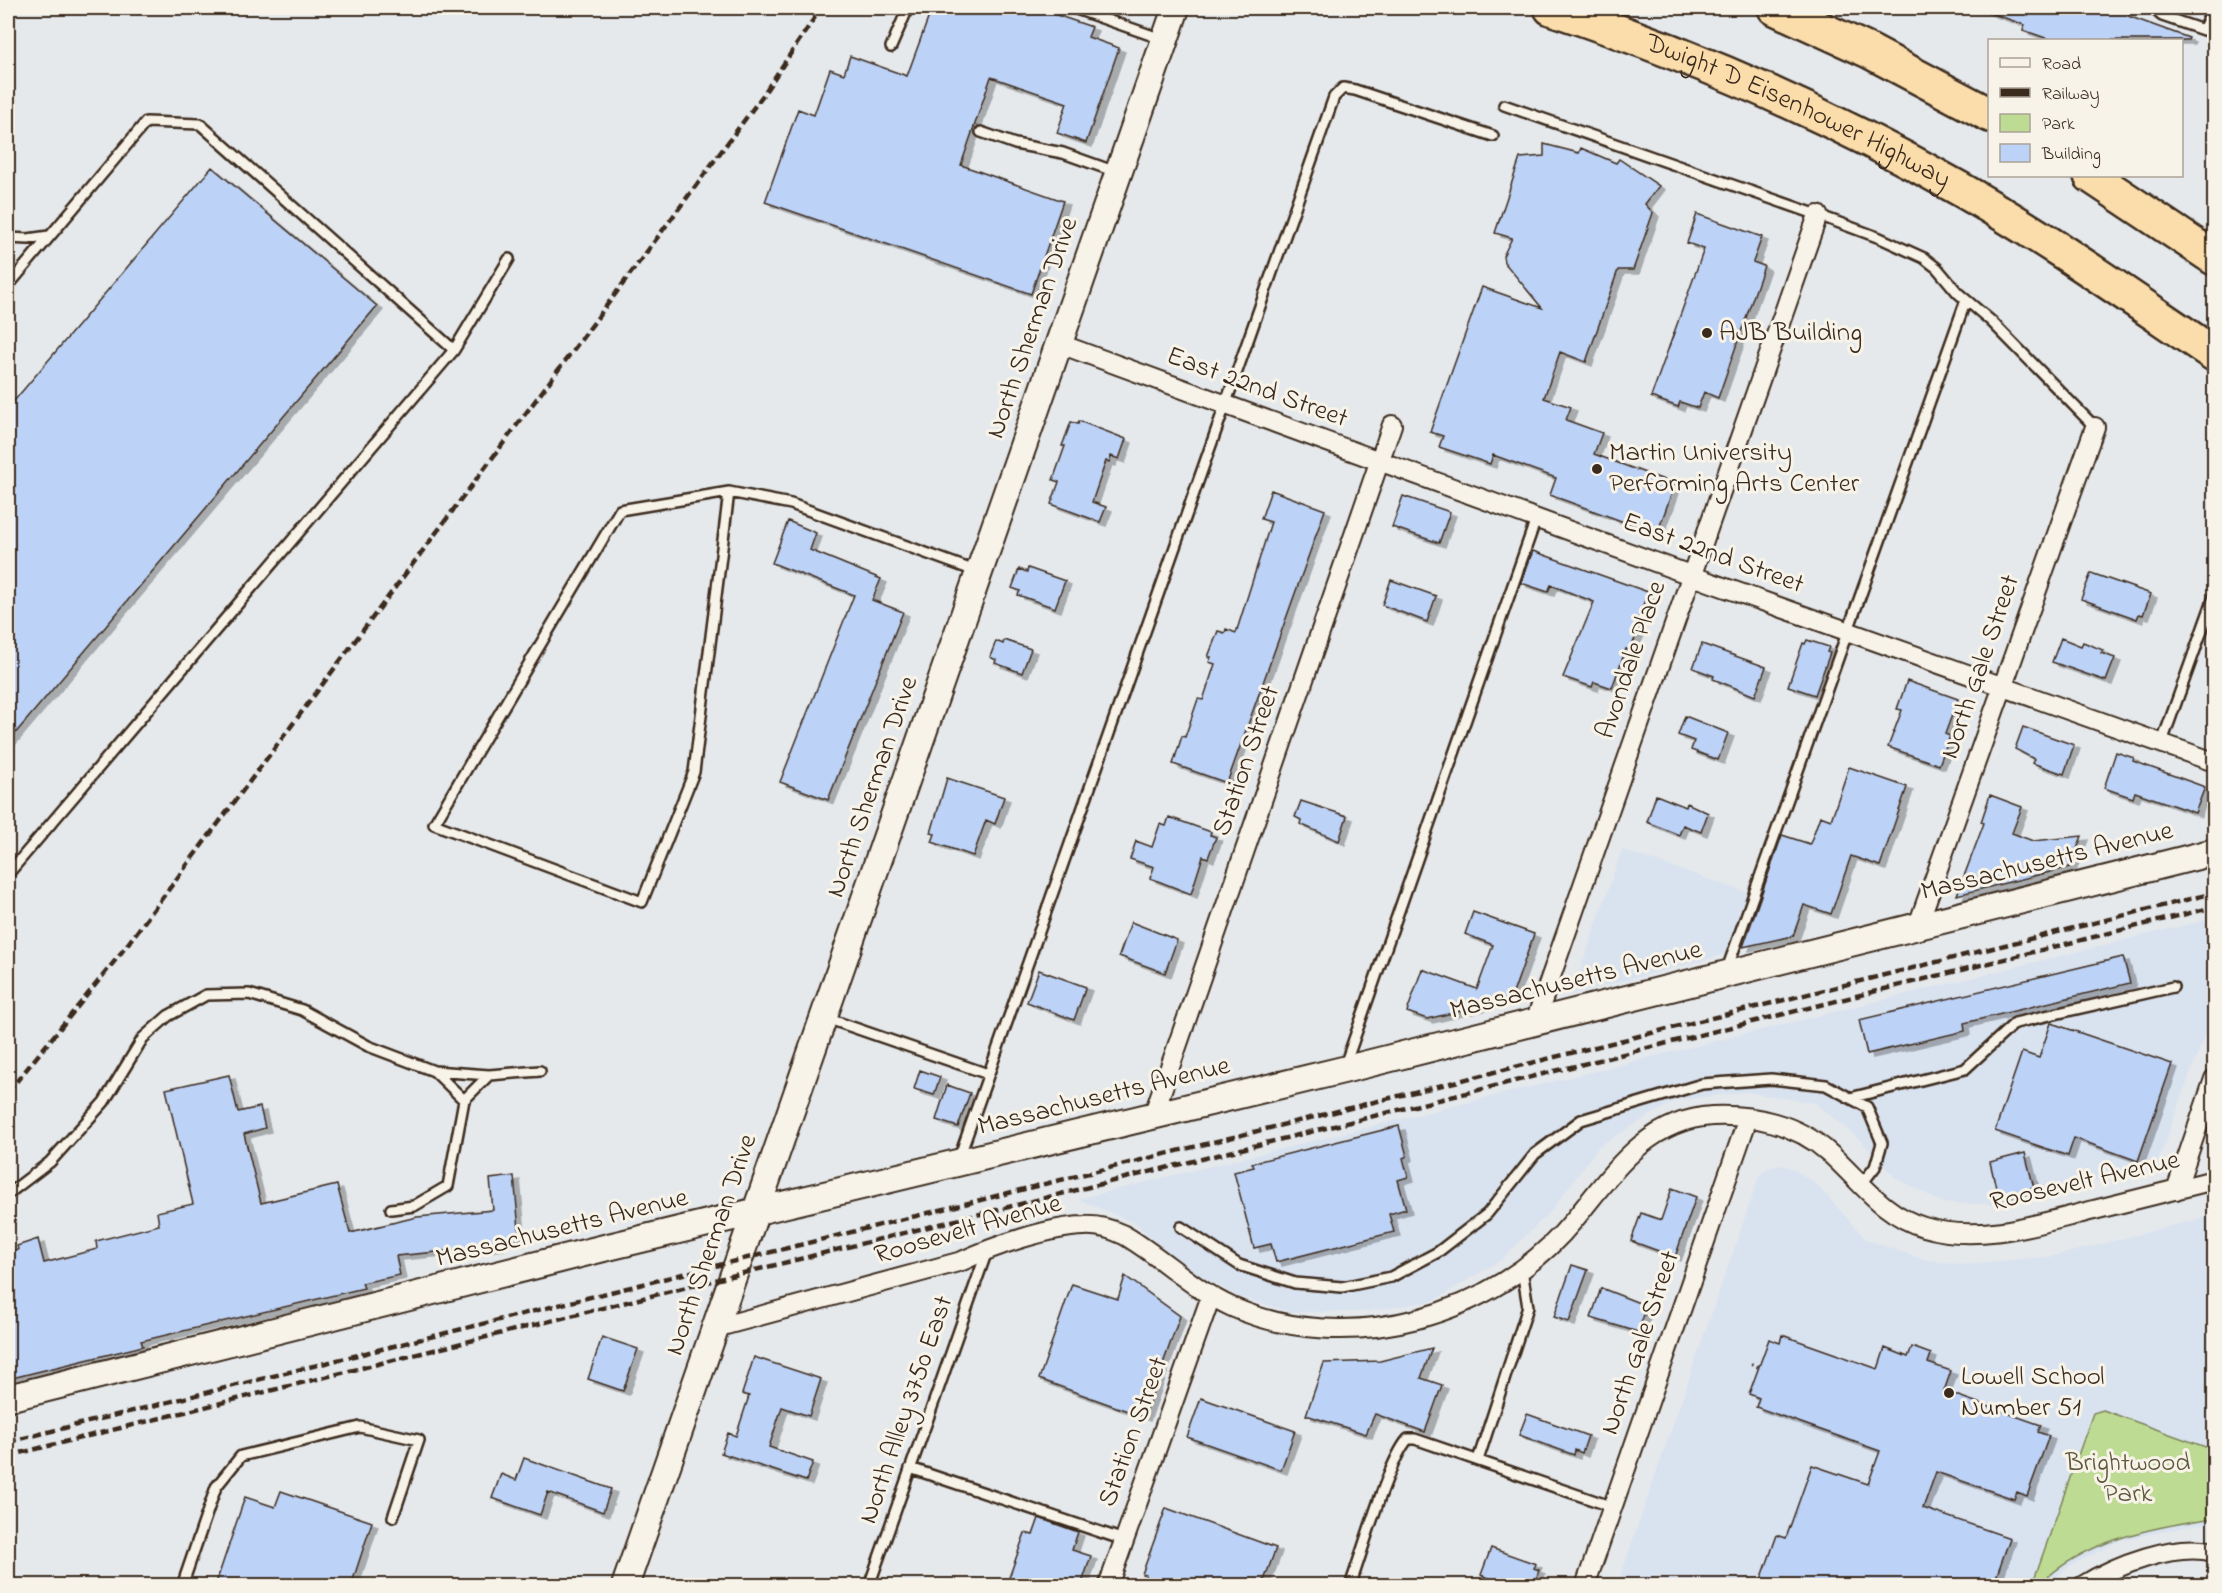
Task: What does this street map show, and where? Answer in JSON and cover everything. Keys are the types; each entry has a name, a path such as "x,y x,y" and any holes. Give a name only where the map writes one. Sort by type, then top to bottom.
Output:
{"highway":[{"name":"Dwight D Eisenhower Highway","path":"1551,8 1628,34 1766,90 1926,171 2063,252 2214,354"},
{"path":"1775,8 1869,51 1988,114"},
{"path":"2092,177 2214,258"}],"main road":[{"name":"North Sherman Drive","path":"625,1586 1176,8"},
{"name":"Massachusetts Avenue","path":"8,1398 1343,1070 2214,852"}],"street":[{"name":"Avondale Place","path":"1535,1022 1818,215"},
{"name":"East 22nd Street","path":"1060,344 1690,575 2214,762"},
{"name":"Station Street","path":"1152,1116 1392,425"},
{"name":"North Gale Street","path":"1918,925 2095,427"},
{"path":"2176,1190 2214,1079"},
{"name":"Roosevelt Avenue","path":"715,1328 962,1261 987,1249 1083,1226 1110,1229 1136,1242 1210,1296 1274,1322 1320,1330 1347,1330 1416,1319 1484,1293 1522,1270 1564,1233 1624,1158 1642,1143 1668,1128 1703,1117 1748,1118 1784,1126 1812,1140 1893,1213 1924,1227 1940,1231 1986,1233 2006,1231 2214,1180"},
{"name":"North Gale Street","path":"1585,1586 1748,1118"},
{"name":"Station Street","path":"1108,1586 1210,1296"},
{"path":"2082,1586 2108,1571 2133,1562 2193,1548 2214,1552"}],"lane":[{"path":"891,48 908,8"},
{"path":"1073,8 1164,40"},
{"path":"2153,8 2163,16 2203,30 2213,8"},
{"path":"957,1163 1334,97 1343,88 1493,136"},
{"path":"1504,105 1818,215 1880,238 1924,258 1937,268 1966,300 1990,321 2095,427"},
{"path":"8,286 146,122 200,124 454,350"},
{"path":"981,132 1015,144 1063,153 1118,172"},
{"path":"8,238 28,239 49,236"},
{"path":"8,873 454,350 508,259"},
{"path":"1725,974 1966,300"},
{"path":"729,492 694,772 642,902 434,824 620,510 729,492 791,504 980,572"},
{"path":"1343,1070 1536,519"},
{"path":"2162,742 2214,597"},
{"path":"1850,1098 1965,1069 2015,1023 2174,987"},
{"path":"8,1194 50,1162 104,1102 143,1038 168,1016 206,995 249,994 302,1010 368,1046 434,1071 489,1075 540,1071"},
{"path":"824,1018 988,1074"},
{"path":"434,1071 464,1100"},
{"path":"392,1209 414,1206 448,1186 464,1100 489,1075"},
{"path":"1181,1227 1239,1265 1295,1284 1342,1287 1391,1277 1438,1252 1487,1214 1535,1154 1581,1120 1702,1084 1771,1078 1826,1085 1868,1107 1882,1143 1875,1167 1861,1185"},
{"name":"North Alley 3750 East","path":"869,1586 987,1249"},
{"path":"1478,1460 1528,1307 1522,1270"},
{"path":"182,1586 216,1487 241,1456 360,1427 419,1440 393,1517"},
{"path":"1350,1586 1389,1475 1402,1446 1408,1439 1416,1439 1613,1507"},
{"path":"910,1468 1124,1540"}],"path":[{"path":"1751,1364 1759,1367"}],"shaded area":[{"path":"1622,850 1749,893 1727,954 1572,994"},
{"path":"2214,918 2214,1009 2156,1167 1993,1204 1943,1203 1896,1178 1861,1141 1815,1103 1746,1092 1675,1101 1599,1146 1551,1211 1501,1260 1433,1301 1361,1312 1291,1312 1237,1296 1179,1264 1137,1224 1078,1199"},
{"name":"Lowell School Number 51","path":"1781,1165 1792,1168 1816,1184 1867,1240 1922,1259 1962,1265 2055,1256 2214,1215 2214,1521 2121,1540 2070,1566 2047,1585 1617,1586 1759,1177 1767,1168"}],"green space":[{"name":"Brightwood Park","path":"2103,1410 2214,1450 2214,1518 2144,1531 2098,1546 2057,1570 2039,1585 2032,1585 2093,1413"}],"building":[{"path":"932,8 1036,8 1092,27 1088,37 1119,48 1086,143 1057,133 1067,103 991,77 961,165 1063,201 1031,294 765,202 798,109 814,115 830,69 844,74 850,56 907,76"},
{"path":"1983,8 2117,8 2129,12 2128,16 2189,38 2188,40 2048,39 2023,30 2025,25 1982,10"},
{"path":"1544,144 1579,153 1581,148 1616,163 1619,159 1659,186 1645,204 1653,213 1633,270 1618,270 1586,362 1560,352 1544,398 1571,407 1566,420 1602,433 1594,454 1675,484 1657,534 1550,495 1556,478 1493,455 1490,464 1439,447 1443,436 1430,432 1482,287 1542,308 1504,262 1503,256 1512,238 1495,233 1520,158 1544,156"},
{"path":"212,167 377,306 8,742 8,408"},
{"name":"AJB Building","path":"1697,214 1762,237 1753,262 1764,266 1718,398 1704,392 1698,408 1680,402 1678,407 1651,397 1704,249 1687,243"},
{"path":"1079,421 1126,439 1119,459 1111,456 1110,462 1106,461 1092,502 1106,507 1100,522 1051,504 1059,482 1053,480 1065,446 1062,446 1071,422 1078,424"},
{"path":"1271,490 1325,510 1227,783 1173,764 1198,699 1203,700 1215,664 1209,662 1211,657 1208,657 1218,631 1225,633 1226,629 1236,633 1271,522 1261,519"},
{"path":"1403,496 1450,512 1439,543 1392,527"},
{"path":"788,521 816,533 810,550 881,579 872,600 903,612 828,800 780,782 854,595 772,563"},
{"path":"1533,551 1648,592 1635,627 1639,629 1630,650 1626,649 1612,688 1594,682 1592,687 1563,677 1594,602 1551,585 1548,592 1521,583"},
{"path":"1028,568 1065,581 1055,608 1018,595 1020,591 1012,588 1019,569 1027,572"},
{"path":"2091,573 2151,594 2143,615 2139,614 2137,619 2081,599"},
{"path":"1391,580 1436,596 1427,622 1382,605"},
{"path":"2061,638 2081,646 2083,642 2115,658 2106,681 2052,662"},
{"path":"1004,640 1031,649 1022,673 995,663 996,660 990,657 996,641 1003,644"},
{"path":"1807,640 1829,647 1827,652 1830,653 1815,695 1788,686 1803,643 1805,644"},
{"path":"1702,644 1766,667 1755,696 1693,668"},
{"path":"1907,681 1958,699 1945,734 1950,736 1939,765 1888,747 1902,710 1897,709"},
{"path":"1685,716 1728,733 1718,760 1691,750 1694,741 1678,735"},
{"path":"2023,727 2074,745 2064,774 2032,763 2034,759 2015,749"},
{"path":"2116,752 2134,758 2133,761 2205,787 2195,813 2135,792 2133,798 2104,788"},
{"path":"1849,767 1907,787 1880,866 1851,856 1831,914 1804,905 1793,936 1743,947 1782,835 1810,844 1820,816 1831,820"},
{"path":"947,778 1004,797 995,824 986,820 973,856 932,842 935,834 931,833"},
{"path":"1656,795 1686,807 1687,803 1708,813 1701,832 1683,825 1679,835 1647,822"},
{"path":"1990,795 2022,807 2012,833 2033,841 2082,836 2070,867 1957,895 1984,823 1981,822"},
{"path":"1301,801 1347,816 1339,841 1300,824 1301,820 1295,817"},
{"path":"1169,817 1211,832 1210,835 1216,837 1208,858 1203,856 1191,894 1150,878 1154,867 1130,859 1136,841 1152,847 1160,824 1166,826"},
{"path":"1473,912 1534,934 1511,999 1427,1019 1407,1012 1422,969 1477,989 1493,945 1465,934"},
{"path":"1131,922 1177,940 1165,973 1119,956"},
{"path":"2123,957 2130,983 1964,1023 1965,1031 1867,1054 1859,1020"},
{"path":"1039,970 1086,987 1074,1020 1027,1002"},
{"path":"2051,1023 2172,1064 2138,1161 2074,1138 2068,1156 1995,1131 2022,1052 2039,1058"},
{"path":"920,1070 940,1077 934,1095 914,1089"},
{"path":"229,1075 238,1112 260,1107 265,1128 244,1134 261,1203 337,1185 350,1233 417,1217 493,1210 490,1179 514,1176 520,1240 499,1242 498,1246 396,1256 400,1275 362,1283 364,1288 141,1341 143,1346 8,1379 8,1252 18,1250 17,1246 38,1239 44,1263 97,1249 96,1241 159,1225 157,1212 193,1204 166,1089"},
{"path":"947,1085 970,1093 958,1127 936,1120"},
{"path":"1399,1126 1407,1156 1403,1158 1408,1177 1398,1180 1406,1209 1389,1214 1394,1232 1276,1262 1271,1244 1254,1248 1234,1172 1254,1167 1252,1163"},
{"path":"2025,1153 2034,1188 1998,1196 1990,1162"},
{"path":"1672,1188 1696,1197 1675,1257 1631,1241 1641,1213 1661,1220"},
{"path":"1572,1265 1588,1270 1569,1322 1554,1317"},
{"path":"1125,1276 1180,1316 1144,1417 1039,1379 1072,1284 1118,1299"},
{"path":"1601,1288 1647,1306 1638,1332 1591,1318"},
{"path":"1782,1335 1878,1369 1885,1348 1908,1357 1912,1347 1931,1354 1928,1363 1951,1371 1944,1391 2041,1425 2038,1432 2049,1436 2027,1496 2017,1492 2014,1499 1936,1472 1923,1508 2010,1538 1993,1586 1776,1586 1761,1580 1777,1535 1786,1538 1812,1465 1868,1484 1880,1451 1756,1407 1759,1398 1749,1394 1769,1339 1780,1343"},
{"path":"602,1337 638,1349 623,1391 588,1379"},
{"path":"1432,1348 1421,1378 1442,1385 1425,1432 1375,1414 1366,1434 1306,1415 1324,1363 1380,1361"},
{"path":"754,1357 821,1379 809,1416 782,1407 769,1447 813,1462 806,1481 721,1453 728,1433 736,1436 749,1396 742,1394"},
{"path":"1201,1398 1295,1431 1281,1470 1187,1437"},
{"path":"1527,1414 1588,1436 1582,1453 1575,1450 1574,1455 1519,1435"},
{"path":"524,1458 611,1489 603,1512 548,1492 540,1515 492,1498 501,1474 516,1480"},
{"path":"281,1491 372,1522 351,1586 215,1586 245,1497 275,1507"},
{"path":"1166,1508 1276,1548 1262,1586 1246,1586 1232,1581 1231,1586 1206,1586 1186,1578 1184,1586 1143,1586 1146,1575 1142,1574"},
{"path":"1039,1518 1078,1532 1072,1550 1091,1556 1081,1586 1006,1586 1025,1533 1033,1535"},
{"path":"1491,1548 1536,1564 1534,1568 1539,1570 1534,1586 1510,1586 1481,1575"}],"railway":[{"path":"8,1092 118,957 763,95 821,8"},
{"path":"8,1442 2214,893"},
{"path":"8,1456 2214,907"}],"place":[{"name":"AJB Building","path":"1707,333"},
{"name":"Martin University Performing Arts Center","path":"1597,469"},
{"name":"Lowell School Number 51","path":"1949,1393"}]}
